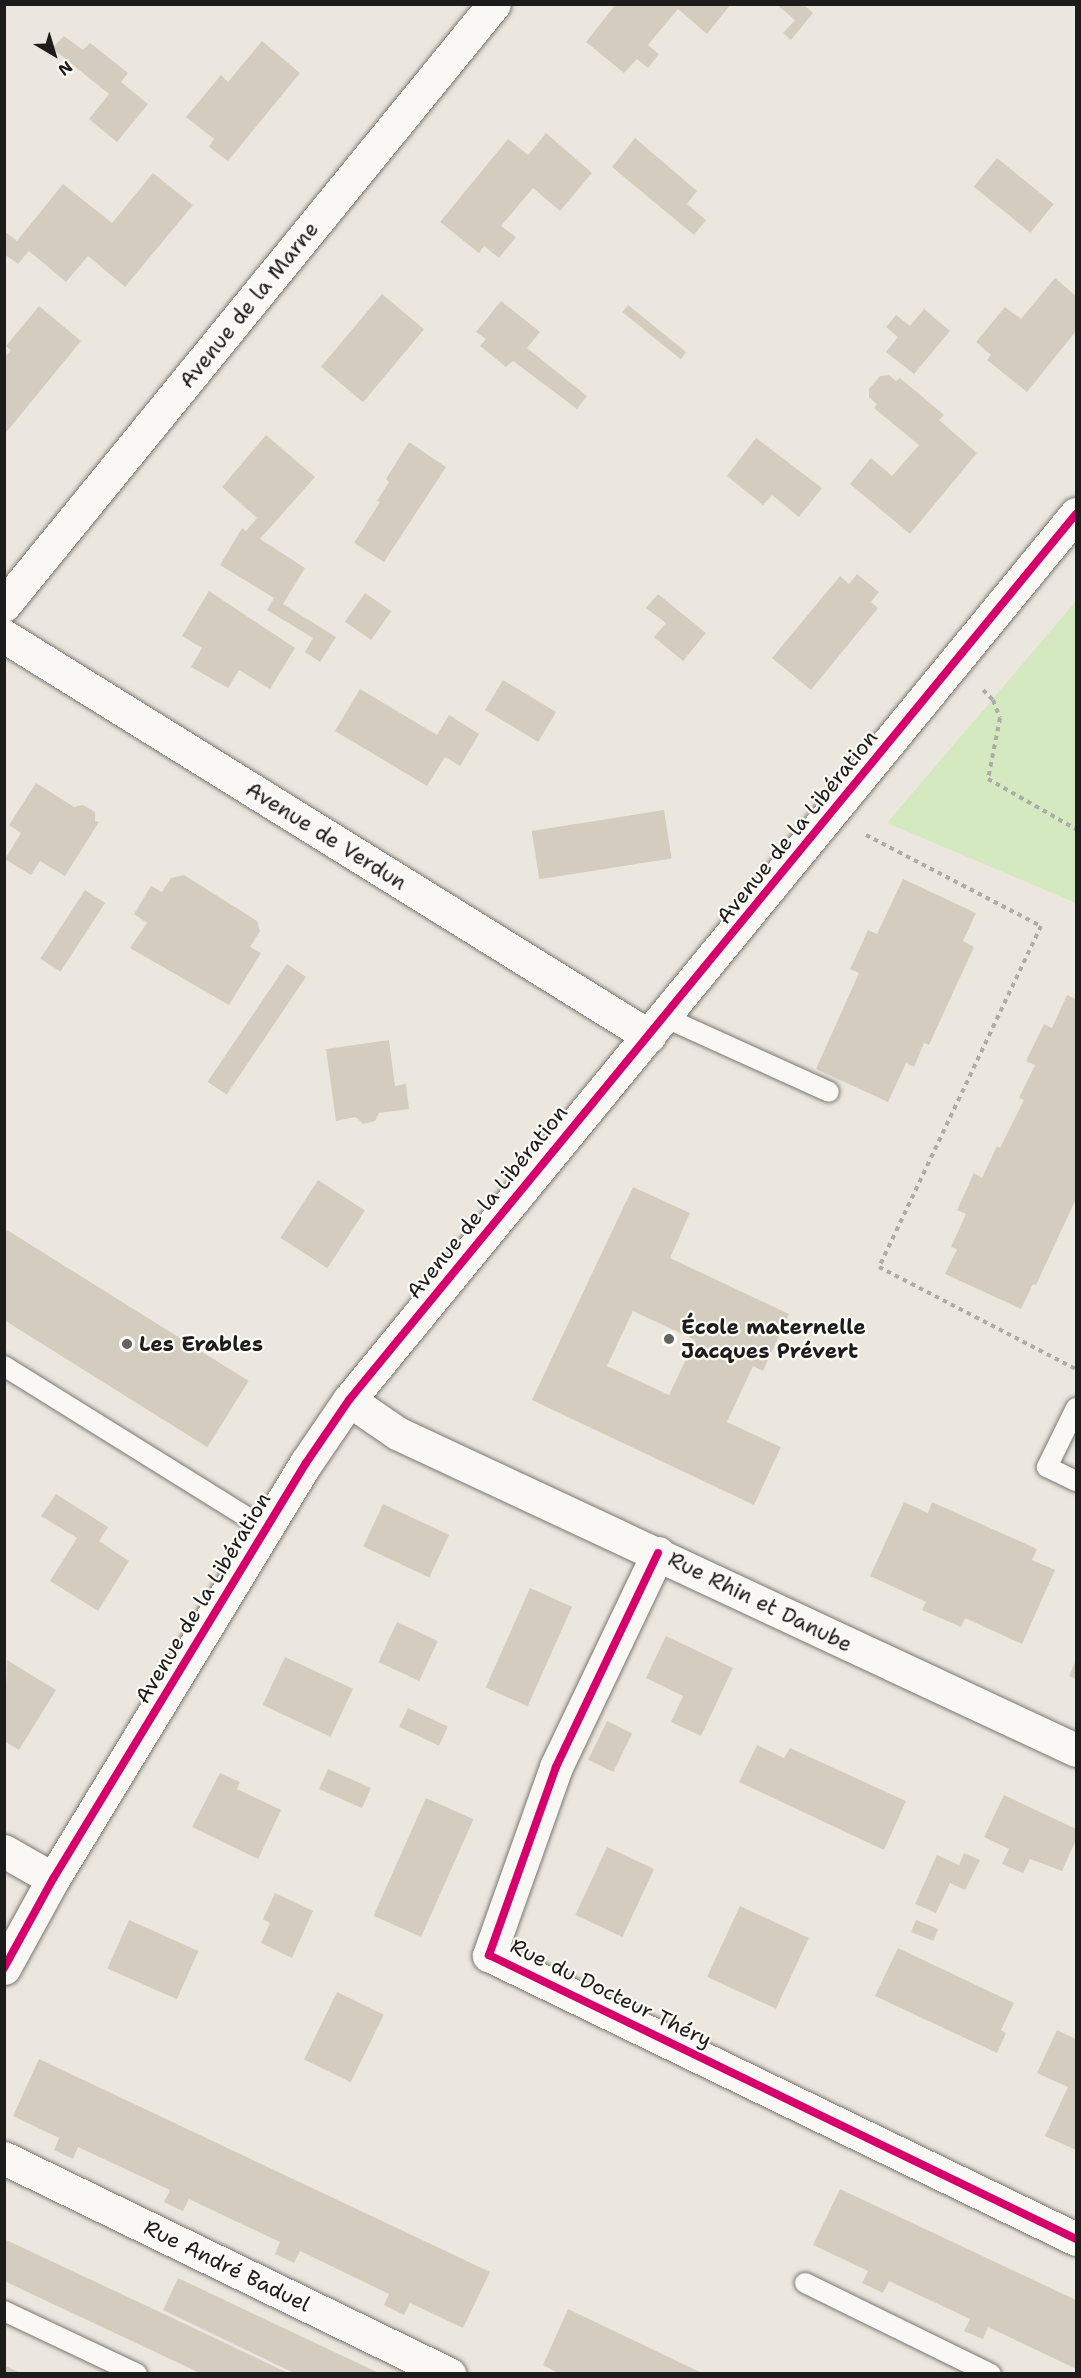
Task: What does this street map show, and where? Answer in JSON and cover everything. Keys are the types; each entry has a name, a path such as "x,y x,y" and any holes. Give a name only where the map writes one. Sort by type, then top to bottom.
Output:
{"street":[{"name":"Avenue de la Marne","path":"4,605 494,4"},
{"name":"Avenue de la Libération","path":"4,1968 53,1879 266,1528 350,1400 1077,514"},
{"name":"Avenue de Verdun","path":"4,636 656,1026"},
{"name":"Rue Rhin et Danube","path":"350,1400 397,1433 1077,1750"},
{"name":"Rue du Docteur Théry","path":"658,1553 556,1767 489,1955 1077,2239"},
{"path":"4,1851 53,1879"},
{"name":"Rue André Baduel","path":"4,2158 449,2373"}],"lane":[{"path":"656,1026 829,1092"},
{"path":"4,1366 266,1528"},
{"path":"1077,1408 1047,1467 1077,1481"},
{"path":"805,2283 991,2373"},
{"path":"4,2311 137,2373"}],"path":[{"path":"954,663 993,700 1000,718 988,779 1077,830"},
{"path":"830,816 1041,926 879,1267 1077,1369"}],"green space":[{"path":"1076,601 1076,903 887,823"}],"building":[{"path":"616,4 731,4 707,34 678,9 648,45 659,54 648,68 637,59 624,73 586,42"},
{"path":"776,4 803,4 813,13 791,40 783,33 795,20"},
{"path":"64,36 83,50 90,43 128,73 121,82 148,104 117,142 89,119 109,94 52,48"},
{"path":"262,41 300,73 228,161 209,147 214,139 186,117 221,75 228,82"},
{"path":"546,133 592,173 560,211 533,188 501,226 516,237 499,258 484,246 479,253 440,222 508,139 528,155"},
{"path":"635,138 697,191 687,204 706,220 694,235 612,167"},
{"path":"997,158 1054,204 1030,233 974,187"},
{"path":"153,173 193,205 125,287 88,256 66,282 29,251 18,264 4,254 4,231 17,241 63,184 112,223"},
{"path":"1055,278 1076,296 1076,331 1027,392 987,360 991,355 976,342 1005,307 1021,319"},
{"path":"382,294 424,329 363,402 321,367"},
{"path":"501,301 540,332 527,348 587,396 577,409 513,361 506,367 480,346 486,339 476,332"},
{"path":"628,305 686,352 681,359 622,312"},
{"path":"39,306 81,341 4,435 4,358 11,350 6,346"},
{"path":"924,309 950,331 914,374 886,352 898,337 886,327 896,315 910,326"},
{"path":"889,375 896,381 900,378 944,415 939,420 977,453 910,534 850,484 871,458 892,476 919,445 874,408 877,404 869,397 869,389 880,376"},
{"path":"266,435 315,477 260,539 305,568 283,604 336,637 320,662 305,652 313,638 267,610 274,598 220,565 242,528 246,531 257,518 222,487"},
{"path":"756,438 822,488 799,517 772,495 763,505 727,476"},
{"path":"409,442 446,467 384,562 354,543 380,502 377,501 389,482 386,479"},
{"path":"857,574 879,592 871,602 878,608 811,690 772,658 840,576 849,584"},
{"path":"209,591 295,648 270,689 239,670 228,688 191,667 202,648 182,636"},
{"path":"365,593 391,611 371,640 345,622"},
{"path":"658,594 706,633 683,661 654,637 666,623 646,608"},
{"path":"503,680 556,712 538,742 485,710"},
{"path":"360,689 437,735 449,715 479,734 460,766 445,757 427,786 335,731"},
{"path":"36,783 74,807 83,805 95,812 95,821 99,822 65,876 40,861 31,875 5,859 21,833 9,825"},
{"path":"664,810 672,858 539,879 532,831"},
{"path":"184,875 257,921 260,931 250,947 261,953 229,1005 130,948 147,923 134,914 151,886 162,892 171,878"},
{"path":"903,879 976,913 963,941 974,947 929,1045 924,1043 914,1067 906,1063 888,1102 816,1069 859,973 850,969 868,930 877,934"},
{"path":"85,890 105,903 60,972 40,959"},
{"path":"287,964 306,977 227,1095 208,1082"},
{"path":"1067,995 1076,999 1076,1199 1036,1285 1033,1284 1021,1309 945,1274 957,1249 951,1247 966,1214 957,1210 974,1173 982,1178 997,1146 1000,1148 1024,1100 1019,1098 1035,1065 1026,1061 1044,1024 1052,1028"},
{"path":"389,1040 395,1086 406,1084 409,1109 379,1113 375,1121 363,1124 356,1117 336,1121 326,1049"},
{"path":"318,1180 365,1210 327,1268 280,1238"},
{"path":"633,1187 690,1213 670,1258 789,1314 763,1371 753,1366 727,1422 781,1447 754,1505 532,1400","holes":["633,1311 695,1340 669,1395 607,1366"]},
{"name":"Les Erables","path":"7,1230 249,1381 207,1447 4,1320 4,1235"},
{"path":"56,1494 108,1527 99,1541 129,1561 98,1611 50,1581 77,1538 41,1516"},
{"path":"904,1502 928,1513 932,1502 1037,1549 1032,1560 1055,1570 1022,1644 965,1618 961,1627 922,1610 926,1602 870,1576"},
{"path":"383,1504 449,1535 429,1577 363,1547"},
{"path":"530,1588 572,1607 528,1706 486,1688"},
{"path":"397,1622 438,1641 419,1681 378,1662"},
{"path":"666,1636 733,1668 701,1736 671,1722 683,1696 646,1678"},
{"path":"285,1657 353,1689 331,1737 263,1705"},
{"path":"7,1660 56,1690 19,1750 4,1741"},
{"path":"1076,1660 1076,1679 1069,1676"},
{"path":"408,1708 448,1727 439,1746 399,1727"},
{"path":"607,1721 632,1733 613,1772 588,1760"},
{"path":"757,1745 784,1758 790,1748 906,1801 884,1850 739,1782"},
{"path":"328,1769 371,1788 362,1808 319,1789"},
{"path":"220,1773 240,1782 237,1789 281,1810 258,1859 192,1827"},
{"path":"1004,1795 1076,1829 1076,1840 1062,1871 1030,1859 1023,1873 1002,1864 1009,1849 984,1837"},
{"path":"426,1798 474,1819 421,1937 374,1916"},
{"path":"607,1847 654,1869 622,1937 575,1915"},
{"path":"964,1853 980,1860 965,1890 950,1883 936,1913 915,1904 937,1855 959,1865"},
{"path":"275,1893 313,1911 292,1958 261,1943 270,1923 263,1919"},
{"path":"740,1906 809,1938 776,2009 707,1977"},
{"path":"129,1920 198,1951 177,1999 107,1968"},
{"path":"916,1920 938,1929 933,1941 911,1932"},
{"path":"898,1948 1014,2003 1001,2030 1006,2033 997,2053 875,1996"},
{"path":"337,1992 384,2015 351,2082 304,2059"},
{"path":"1057,2030 1076,2039 1076,2150 1045,2136 1068,2087 1037,2073"},
{"path":"39,2059 490,2272 463,2328 410,2303 404,2315 384,2305 389,2294 300,2251 294,2263 275,2254 280,2242 189,2199 183,2211 176,2208 164,2202 170,2190 78,2147 73,2159 54,2150 59,2138 13,2116"},
{"path":"840,2189 1076,2300 1076,2369 988,2327 983,2339 964,2331 970,2319 889,2281 883,2293 862,2283 868,2271 813,2245"},
{"path":"4,2239 290,2374 202,2374 4,2281"},
{"path":"178,2278 381,2374 296,2374 163,2310"},
{"path":"568,2309 704,2374 560,2374 543,2365"},
{"path":"4,2365 22,2374 4,2374"}],"cycle path":[{"path":"4,1968 53,1879 306,1463 349,1400 1076,514"},
{"path":"658,1553 556,1767 489,1955 1076,2239"}],"place":[{"name":"École maternelle Jacques Prévert","path":"669,1339"},
{"name":"Les Erables","path":"127,1344"}]}
